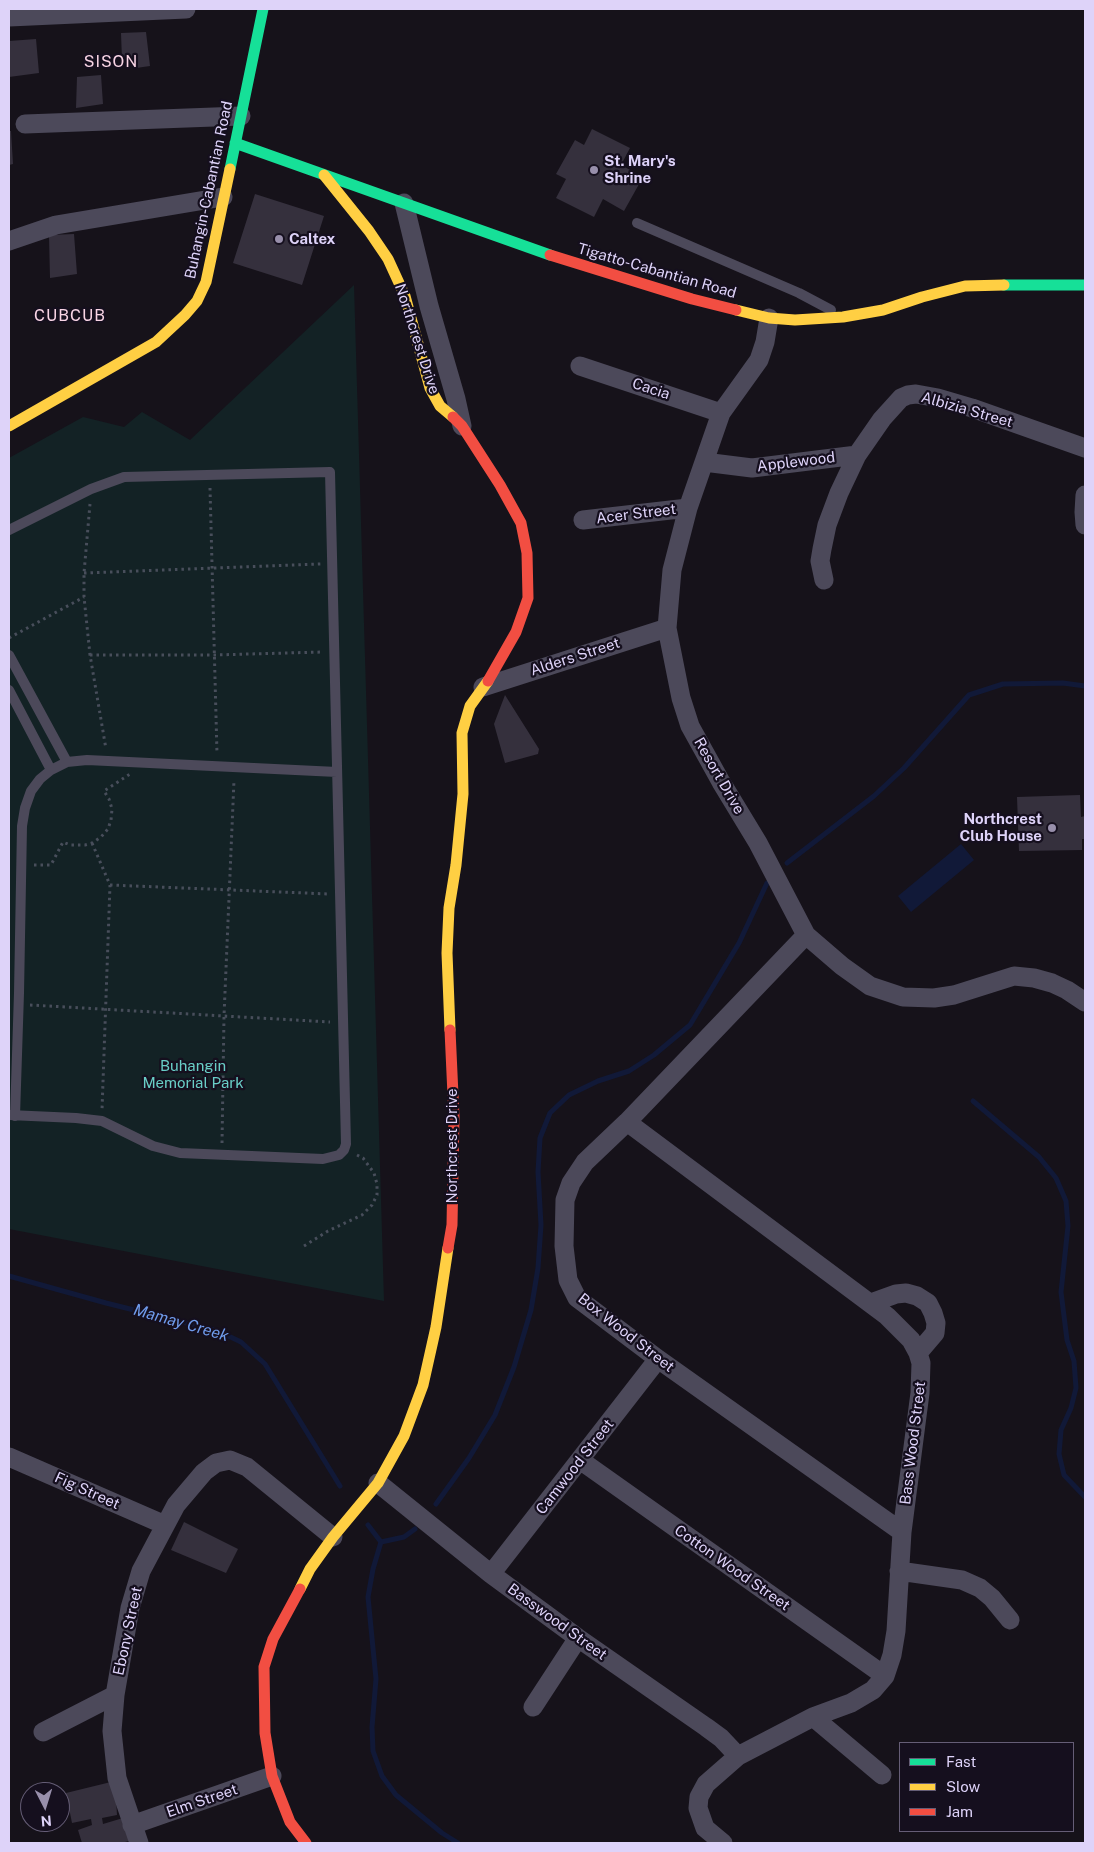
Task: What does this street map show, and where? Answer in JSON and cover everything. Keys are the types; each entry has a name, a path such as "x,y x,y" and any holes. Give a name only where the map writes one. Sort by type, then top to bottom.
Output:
{"street":[{"path":"20,14 186,9"},
{"name":"Buhangin-Cabantian Road","path":"9,426 156,342 185,316 197,301 206,282 263,9"},
{"path":"25,124 241,116"},
{"name":"Tigatto-Cabantian Road","path":"235,143 539,252 692,299 768,318 795,320 843,317 883,310 922,297 965,286 1085,285"},
{"name":"Northcrest Drive","path":"306,1843 290,1822 272,1776 265,1733 264,1668 273,1639 310,1569 378,1483 404,1436 423,1385 436,1327 452,1225 454,1118 447,953 449,908 456,865 463,794 462,732 470,706 495,671 516,632 528,598 527,553 521,523 500,485 462,426 440,406 430,388 410,311 388,259 369,231 324,175"},
{"path":"9,241 56,225 223,197"},
{"name":"Northcrest Drive","path":"404,203 429,306 462,426"},
{"path":"410,311 429,306"},
{"name":"Resort Drive","path":"768,318 765,342 758,360 721,413 688,508 672,570 666,628 681,698 690,726 758,843 806,935 842,966 870,986 903,997 934,998 954,995 1014,976 1034,978 1052,983 1085,1002"},
{"name":"Cacia","path":"580,366 721,413"},
{"name":"Albizia Street","path":"824,580 820,562 827,525 857,455 882,418 901,398 916,394 938,398 1085,448"},
{"name":"Applewood","path":"704,462 752,468 857,455"},
{"path":"1085,495 1085,525"},
{"name":"Acer Street","path":"583,520 688,508"},
{"name":"Alders Street","path":"483,687 666,628"},
{"name":"Box Wood Street","path":"806,935 627,1122 585,1162 571,1183 565,1200 564,1246 568,1280 577,1298 658,1359 902,1532"},
{"name":"Bass Wood Street","path":"627,1122 871,1303 911,1340 918,1353 922,1376 902,1532 896,1631 892,1655 885,1676 873,1690 858,1699 813,1717 738,1756 706,1784 699,1797 698,1808 705,1828 723,1843"},
{"path":"871,1303 896,1294 906,1293 917,1296 928,1303 934,1313 935,1333 918,1353"},
{"name":"Camwood Street","path":"491,1574 658,1359"},
{"name":"Fig Street","path":"9,1457 166,1525"},
{"name":"Ebony Street","path":"139,1843 117,1778 112,1731 115,1694 133,1598 141,1571 176,1505 204,1472 216,1463 230,1460 247,1467 334,1537"},
{"name":"Cotton Wood Street","path":"580,1460 885,1676"},
{"name":"Basswood Street","path":"378,1483 491,1574 578,1638 706,1726 721,1738 738,1756"},
{"path":"899,1571 954,1579 971,1584 980,1588 992,1598 1010,1620"},
{"path":"533,1707 578,1638"},
{"path":"43,1732 115,1694"},
{"path":"813,1717 882,1775"},
{"name":"Elm Street","path":"132,1825 272,1776"}],"lane":[{"path":"637,223 800,293 843,317"},
{"path":"9,530 91,489 124,477 330,472 346,1144 344,1150 339,1155 323,1159 180,1153 152,1146 102,1120 12,1116 19,1004 22,826 25,808 31,791 40,779 51,770 67,762 108,760 337,772"},
{"path":"9,655 67,762"},
{"path":"28,690 11,694 51,770"}],"path":[{"path":"209,475 218,766"},
{"path":"91,489 84,573 84,597 90,655 108,760"},
{"path":"84,573 332,563"},
{"path":"9,638 84,597"},
{"path":"90,655 214,655 334,652"},
{"path":"21,865 52,865 63,842 78,846 92,843 101,837 108,829 112,809 104,790 127,777 142,762"},
{"path":"222,1154 224,1016 234,766"},
{"path":"92,843 110,885 102,1120"},
{"path":"110,885 340,895"},
{"path":"19,1004 343,1023"},
{"path":"304,1246 328,1231 362,1215 372,1205 377,1195 377,1184 374,1173 369,1165 363,1158 344,1150"}],"green space":[{"name":"Buhangin Memorial Park","path":"354,285 384,1301 9,1229 9,458 83,417 124,427 142,412 190,440"}],"water":[{"path":"961,844 974,860 911,912 898,896"}],"building":[{"path":"146,32 150,66 136,68 135,59 122,60 121,33"},
{"path":"36,39 39,73 9,77 9,41"},
{"path":"101,75 103,104 76,108 77,77"},
{"name":"St. Mary's Shrine","path":"592,129 630,148 621,165 643,177 624,211 603,199 594,217 556,198 566,179 556,174 575,140 584,145"},
{"path":"9,131 11,131 13,164 9,165"},
{"name":"Caltex","path":"255,194 324,216 302,285 233,263"},
{"path":"74,234 77,274 50,278 49,235"},
{"path":"505,695 539,749 538,754 505,763 494,724"},
{"name":"Northcrest Club House","path":"1080,795 1081,817 1085,816 1085,839 1082,839 1082,850 1019,851 1017,797"},
{"path":"184,1522 238,1549 226,1573 171,1550"},
{"path":"115,1781 117,1815 102,1818 103,1824 123,1818 129,1841 121,1843 82,1843 78,1830 92,1825 91,1819 72,1823 70,1792"}],"waterway":[{"path":"787,863 874,796 904,768 969,695 1003,684 1063,683 1085,686"},
{"path":"436,1504 469,1458 495,1415 514,1367 531,1310 538,1268 541,1225 538,1172 540,1138 550,1113 569,1095 598,1081 629,1071 654,1055 690,1025 739,943 767,883"},
{"path":"973,1101 1039,1157 1056,1178 1066,1201 1068,1226 1061,1292 1067,1340 1074,1361 1076,1388 1071,1408 1061,1430 1059,1454 1064,1475 1085,1497"},
{"name":"Mamay Creek","path":"9,1276 218,1331 241,1342 265,1364 340,1486"},
{"name":"Mamay Creek","path":"368,1525 381,1542"},
{"path":"381,1542 404,1537 415,1529"},
{"path":"381,1542 373,1569 368,1597 376,1679 372,1727 373,1751 382,1776 396,1795 442,1833 458,1843"}],"traffic: fast":[{"path":"230,169 263,9"},
{"path":"235,143 550,255"},
{"path":"1004,285 1085,285"}],"traffic: slow":[{"path":"9,426 156,342 185,315 197,301 206,282 230,169"},
{"path":"324,175 369,231 388,259 405,296 430,388 440,406 453,417"},
{"path":"736,310 769,318 795,320 843,317 883,310 922,297 965,286 1004,285"},
{"path":"450,1030 447,953 449,908 456,865 463,794 462,733 470,706 488,681"},
{"path":"300,1589 310,1569 333,1537 378,1483 404,1436 423,1385 436,1327 448,1248"}],"traffic: jam":[{"path":"550,255 692,299 736,310"},
{"path":"453,417 462,426 500,485 521,523 527,553 528,598 516,632 488,681"},
{"path":"448,1248 452,1225 454,1117 450,1030"},
{"path":"300,1589 273,1639 264,1667 265,1733 272,1776 290,1822 306,1843"}],"place":[{"name":"St. Mary's Shrine","path":"594,170"},
{"name":"Caltex","path":"279,239"},
{"name":"Northcrest Club House","path":"1052,828"}],"district":[{"name":"SISON","path":"111,62"},
{"name":"CUBCUB","path":"70,316"}]}
